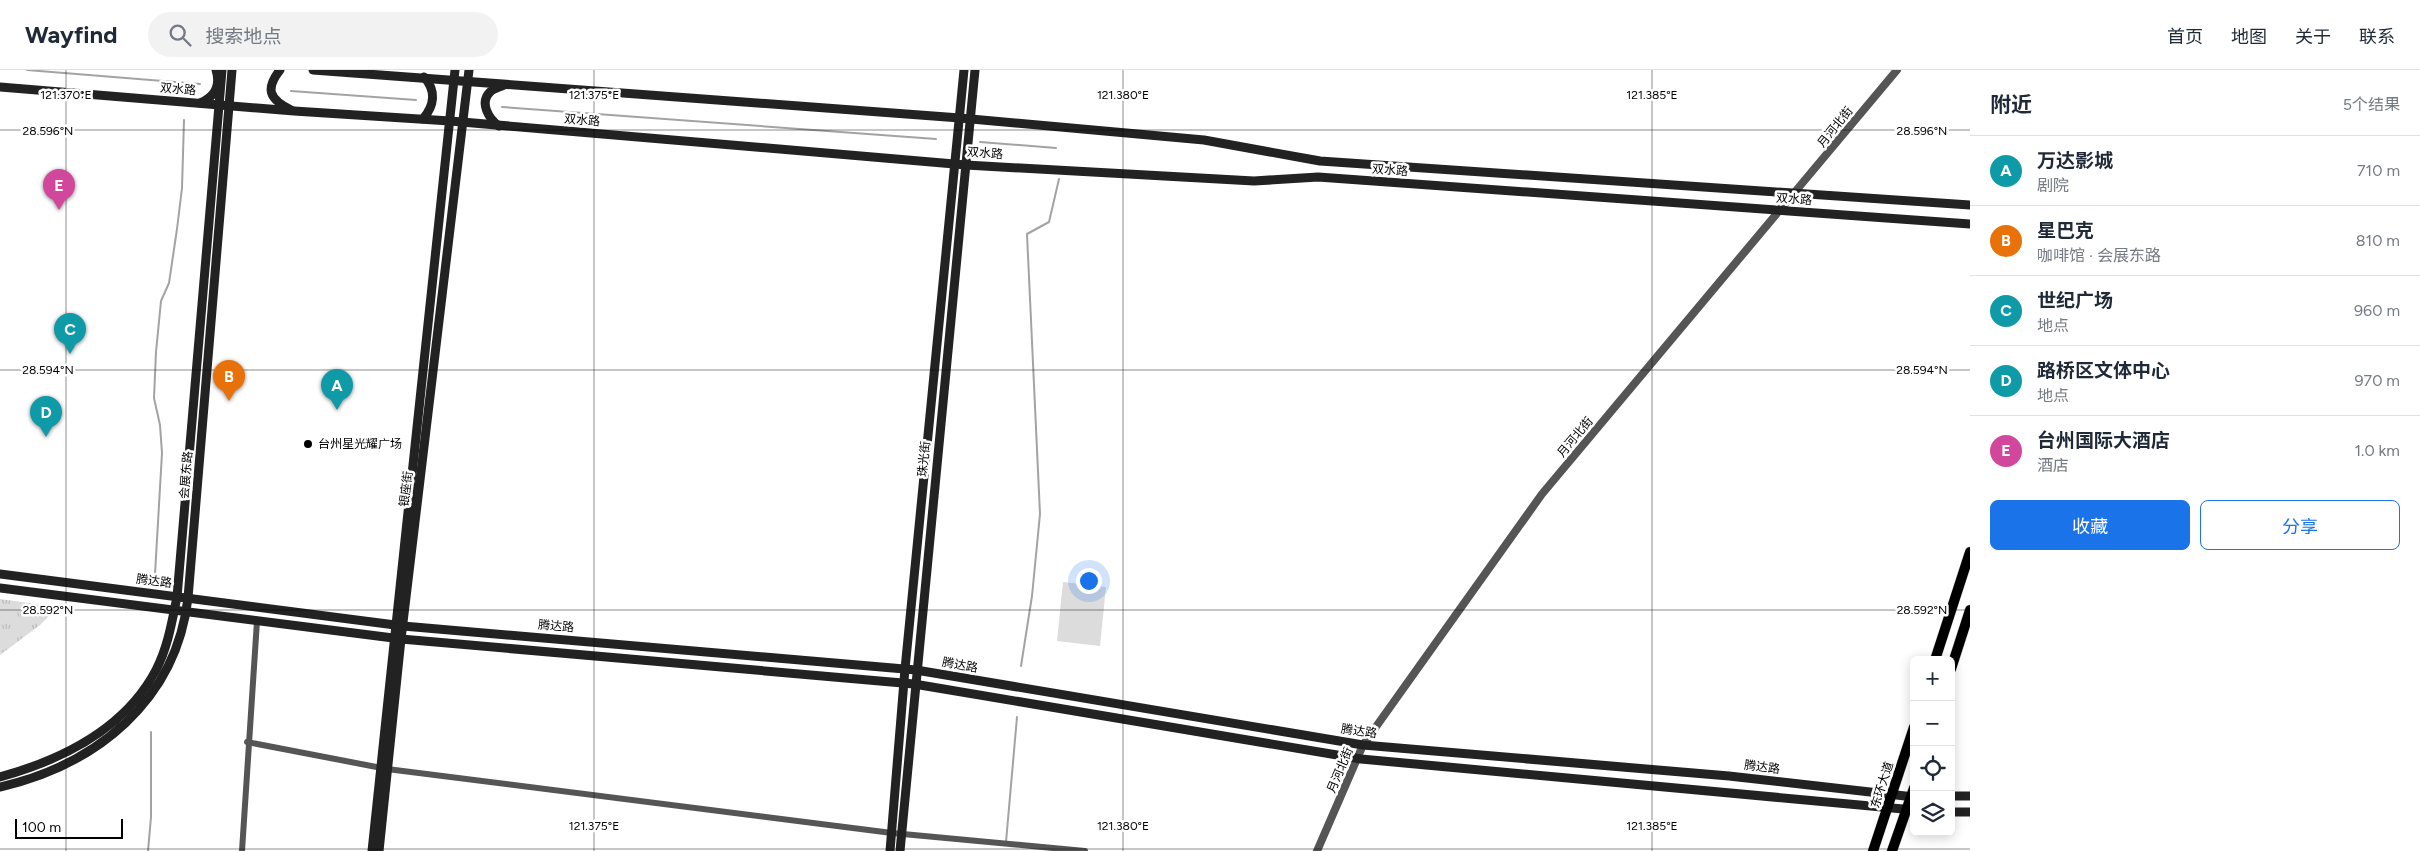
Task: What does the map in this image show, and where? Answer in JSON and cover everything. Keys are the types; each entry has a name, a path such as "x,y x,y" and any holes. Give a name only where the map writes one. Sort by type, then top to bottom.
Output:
{"main road":[{"path":"197,104 210,99 216,92 219,78 216,70"},
{"name":"会展东路","path":"0,786 40,774 84,755 106,741 127,722 147,699 163,675 183,631 187,612 224,106 222,70"},
{"name":"会展东路","path":"0,777 78,747 97,735 119,716 140,694 156,669 171,628 177,597 224,106 232,70"},
{"path":"280,70 271,84 271,94 277,101 294,111"},
{"name":"双水路","path":"313,70 424,77 454,75 468,81 960,118 1204,140 1320,161 1970,205"},
{"name":"银座街","path":"383,768 399,625 469,70"},
{"name":"珠光街","path":"890,851 905,670 964,70"},
{"name":"珠光街","path":"900,851 914,684 975,70"},
{"path":"399,625 454,75"},
{"path":"422,119 431,109 433,92 424,77"},
{"path":"499,126 492,121 486,110 486,99 490,92 507,84"},
{"name":"双水路","path":"0,87 197,104 450,121 966,165 1254,181 1318,177 1970,224"},
{"path":"1936,656 1970,552"},
{"name":"腾达路","path":"0,574 399,625 916,670 1363,745 1729,776 1892,794 1910,794"},
{"path":"0,588 398,639 914,684 1357,758 1910,810 1892,851"},
{"path":"1955,657 1970,610"},
{"name":"东环大道","path":"1873,851 1910,739"},
{"path":"372,851 383,768"},
{"path":"379,851 383,768"},
{"path":"1955,796 1970,796"},
{"path":"1955,812 1970,812"}],"street":[{"name":"月河北街","path":"1317,851 1363,745 1542,494 1782,210 1897,70"},
{"path":"242,851 247,742 257,621"},
{"path":"247,742 383,768 902,834 1085,851"}],"green space":[{"path":"1063,582 1106,587 1100,646 1057,641"},
{"path":"0,599 58,607 40,625 0,655"}],"waterway":[{"path":"27,70 200,84"},
{"path":"189,83 190,91"},
{"path":"291,91 416,100"},
{"path":"502,107 936,139"},
{"path":"155,574 162,453 160,425 154,398 156,352 161,301 169,283 182,188 184,120"},
{"path":"980,142 1056,148"},
{"path":"1021,666 1032,596 1040,514 1027,234 1049,222 1059,179"},
{"path":"1006,842 1017,717"},
{"path":"148,851 151,817 151,732"}],"place":[{"name":"台州国际大酒店","path":"59,210"},
{"name":"世纪广场","path":"70,354"},
{"name":"星巴克","path":"229,401"},
{"name":"万达影城","path":"337,410"},
{"name":"路桥区文体中心","path":"46,437"},
{"name":"台州星光耀广场","path":"308,444"}]}
